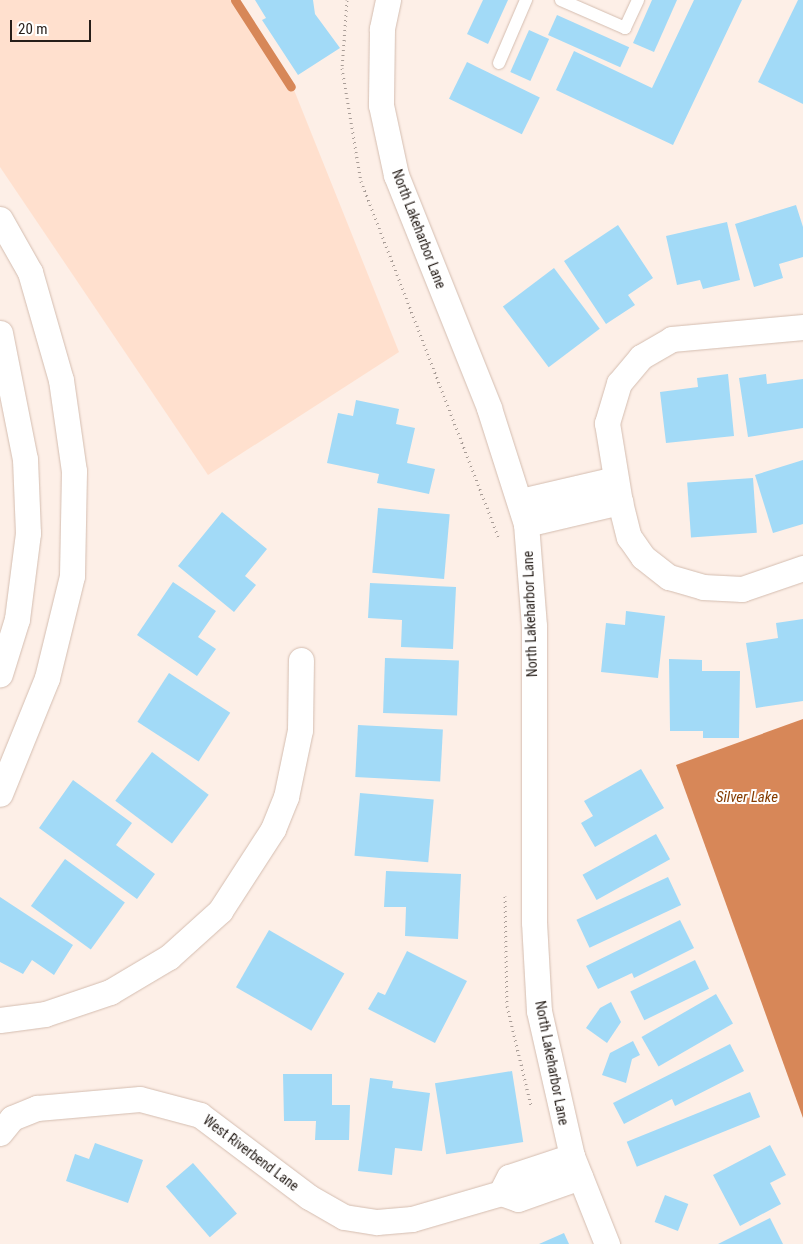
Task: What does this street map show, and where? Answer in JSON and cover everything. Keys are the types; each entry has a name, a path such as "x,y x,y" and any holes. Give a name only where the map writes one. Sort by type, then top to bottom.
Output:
{"street":[{"name":"North Lakeharbor Lane","path":"388,0 382,29 381,105 396,175 489,408 523,512 534,626 534,922 539,1011 576,1167 608,1244"},
{"path":"0,794 47,678 72,576 74,471 61,380 30,272 4,235"},
{"path":"803,328 672,339 641,357 619,383 607,423 618,490 634,544 643,558 669,577 704,587 742,589 803,568"},
{"path":"0,333 25,459 28,533 17,619 0,674"},
{"path":"523,512 618,490"},
{"path":"0,1020 45,1014 110,992 169,957 220,911 273,829 286,797 300,730 301,660"},
{"name":"West Riverbend Lane","path":"0,1133 12,1118 37,1108 140,1099 200,1115 309,1197 344,1217 377,1222 412,1219 501,1192 509,1177 576,1167"}],"lane":[{"path":"499,63 526,0"},
{"path":"561,0 625,28 638,0"}],"path":[{"path":"347,0 342,68 360,182 500,542"},
{"path":"505,892 508,1006 534,1115"}],"shaded area":[{"path":"0,0 237,0 288,75 399,352 208,475 0,167"}],"water":[{"name":"Silver Lake","path":"803,719 803,1118 676,765"}],"building":[{"path":"255,0 313,0 315,14 340,48 298,75 262,20 266,18"},
{"path":"483,0 508,0 488,44 467,34"},
{"path":"652,0 677,0 654,52 633,43"},
{"path":"694,0 742,0 673,145 556,90 574,51 652,88"},
{"path":"798,0 803,0 803,104 758,82"},
{"path":"557,15 629,47 620,67 548,35"},
{"path":"529,30 549,39 530,81 510,72"},
{"path":"467,62 540,98 522,134 449,99"},
{"path":"796,205 803,227 803,257 779,264 783,278 754,287 735,224"},
{"path":"727,222 740,280 703,289 700,280 677,285 666,236"},
{"path":"618,225 653,278 628,295 635,305 606,324 564,261"},
{"path":"554,268 600,329 549,367 503,307"},
{"path":"728,374 734,436 666,443 660,392 698,387 697,378"},
{"path":"766,374 767,384 803,379 803,428 748,437 739,378"},
{"path":"356,400 399,409 396,424 415,428 407,463 435,469 429,494 377,483 379,474 327,463 338,413 353,416"},
{"path":"803,460 803,524 773,533 755,475"},
{"path":"753,478 757,533 691,537 687,483"},
{"path":"378,508 450,514 444,579 372,573"},
{"path":"222,512 267,549 245,576 256,585 234,612 178,566"},
{"path":"173,582 216,611 198,637 216,649 197,676 137,635"},
{"path":"370,583 456,587 453,649 401,647 402,620 368,618"},
{"path":"626,611 665,616 658,678 601,672 606,623 625,625"},
{"path":"803,619 803,701 756,708 746,643 778,638 776,623"},
{"path":"385,658 459,661 457,716 383,713"},
{"path":"669,659 702,660 702,671 740,671 739,738 703,738 703,731 670,731"},
{"path":"169,673 230,713 199,761 137,722"},
{"path":"358,725 443,729 440,781 355,777"},
{"path":"152,752 209,795 172,843 115,801"},
{"path":"641,769 664,808 595,847 581,823 593,816 584,801"},
{"path":"73,780 132,823 116,845 155,874 137,899 39,828"},
{"path":"360,793 434,799 428,862 355,856"},
{"path":"656,834 670,859 597,900 583,875"},
{"path":"65,859 125,902 91,949 31,906"},
{"path":"386,871 461,874 458,939 405,936 406,907 384,907"},
{"path":"668,877 681,905 590,948 576,920"},
{"path":"0,897 73,945 54,975 32,960 23,974 0,962"},
{"path":"680,920 694,948 634,978 632,973 598,989 586,966"},
{"path":"269,930 344,974 311,1031 236,987"},
{"path":"407,951 467,981 435,1043 368,1009 378,992 385,995"},
{"path":"695,960 709,989 644,1020 630,992"},
{"path":"716,994 733,1023 659,1066 642,1037"},
{"path":"611,1002 621,1022 607,1043 586,1028 600,1008"},
{"path":"633,1041 640,1055 632,1059 626,1083 602,1075 610,1053"},
{"path":"730,1044 744,1071 675,1106 672,1099 624,1124 613,1103"},
{"path":"512,1071 523,1142 446,1154 435,1083"},
{"path":"283,1074 332,1074 332,1105 350,1105 349,1140 315,1140 316,1121 284,1121"},
{"path":"370,1078 393,1081 392,1088 430,1093 422,1151 395,1148 392,1175 358,1171"},
{"path":"750,1092 760,1117 637,1167 627,1142"},
{"path":"95,1143 143,1160 128,1203 66,1181 75,1154 89,1159"},
{"path":"770,1145 786,1175 770,1183 781,1204 740,1226 713,1175"},
{"path":"193,1163 237,1214 210,1237 166,1187"},
{"path":"665,1195 688,1204 678,1231 655,1222"},
{"path":"770,1218 783,1244 718,1244"},
{"path":"564,1233 569,1244 539,1244"}],"waterway":[{"path":"235,0 291,87"}]}
